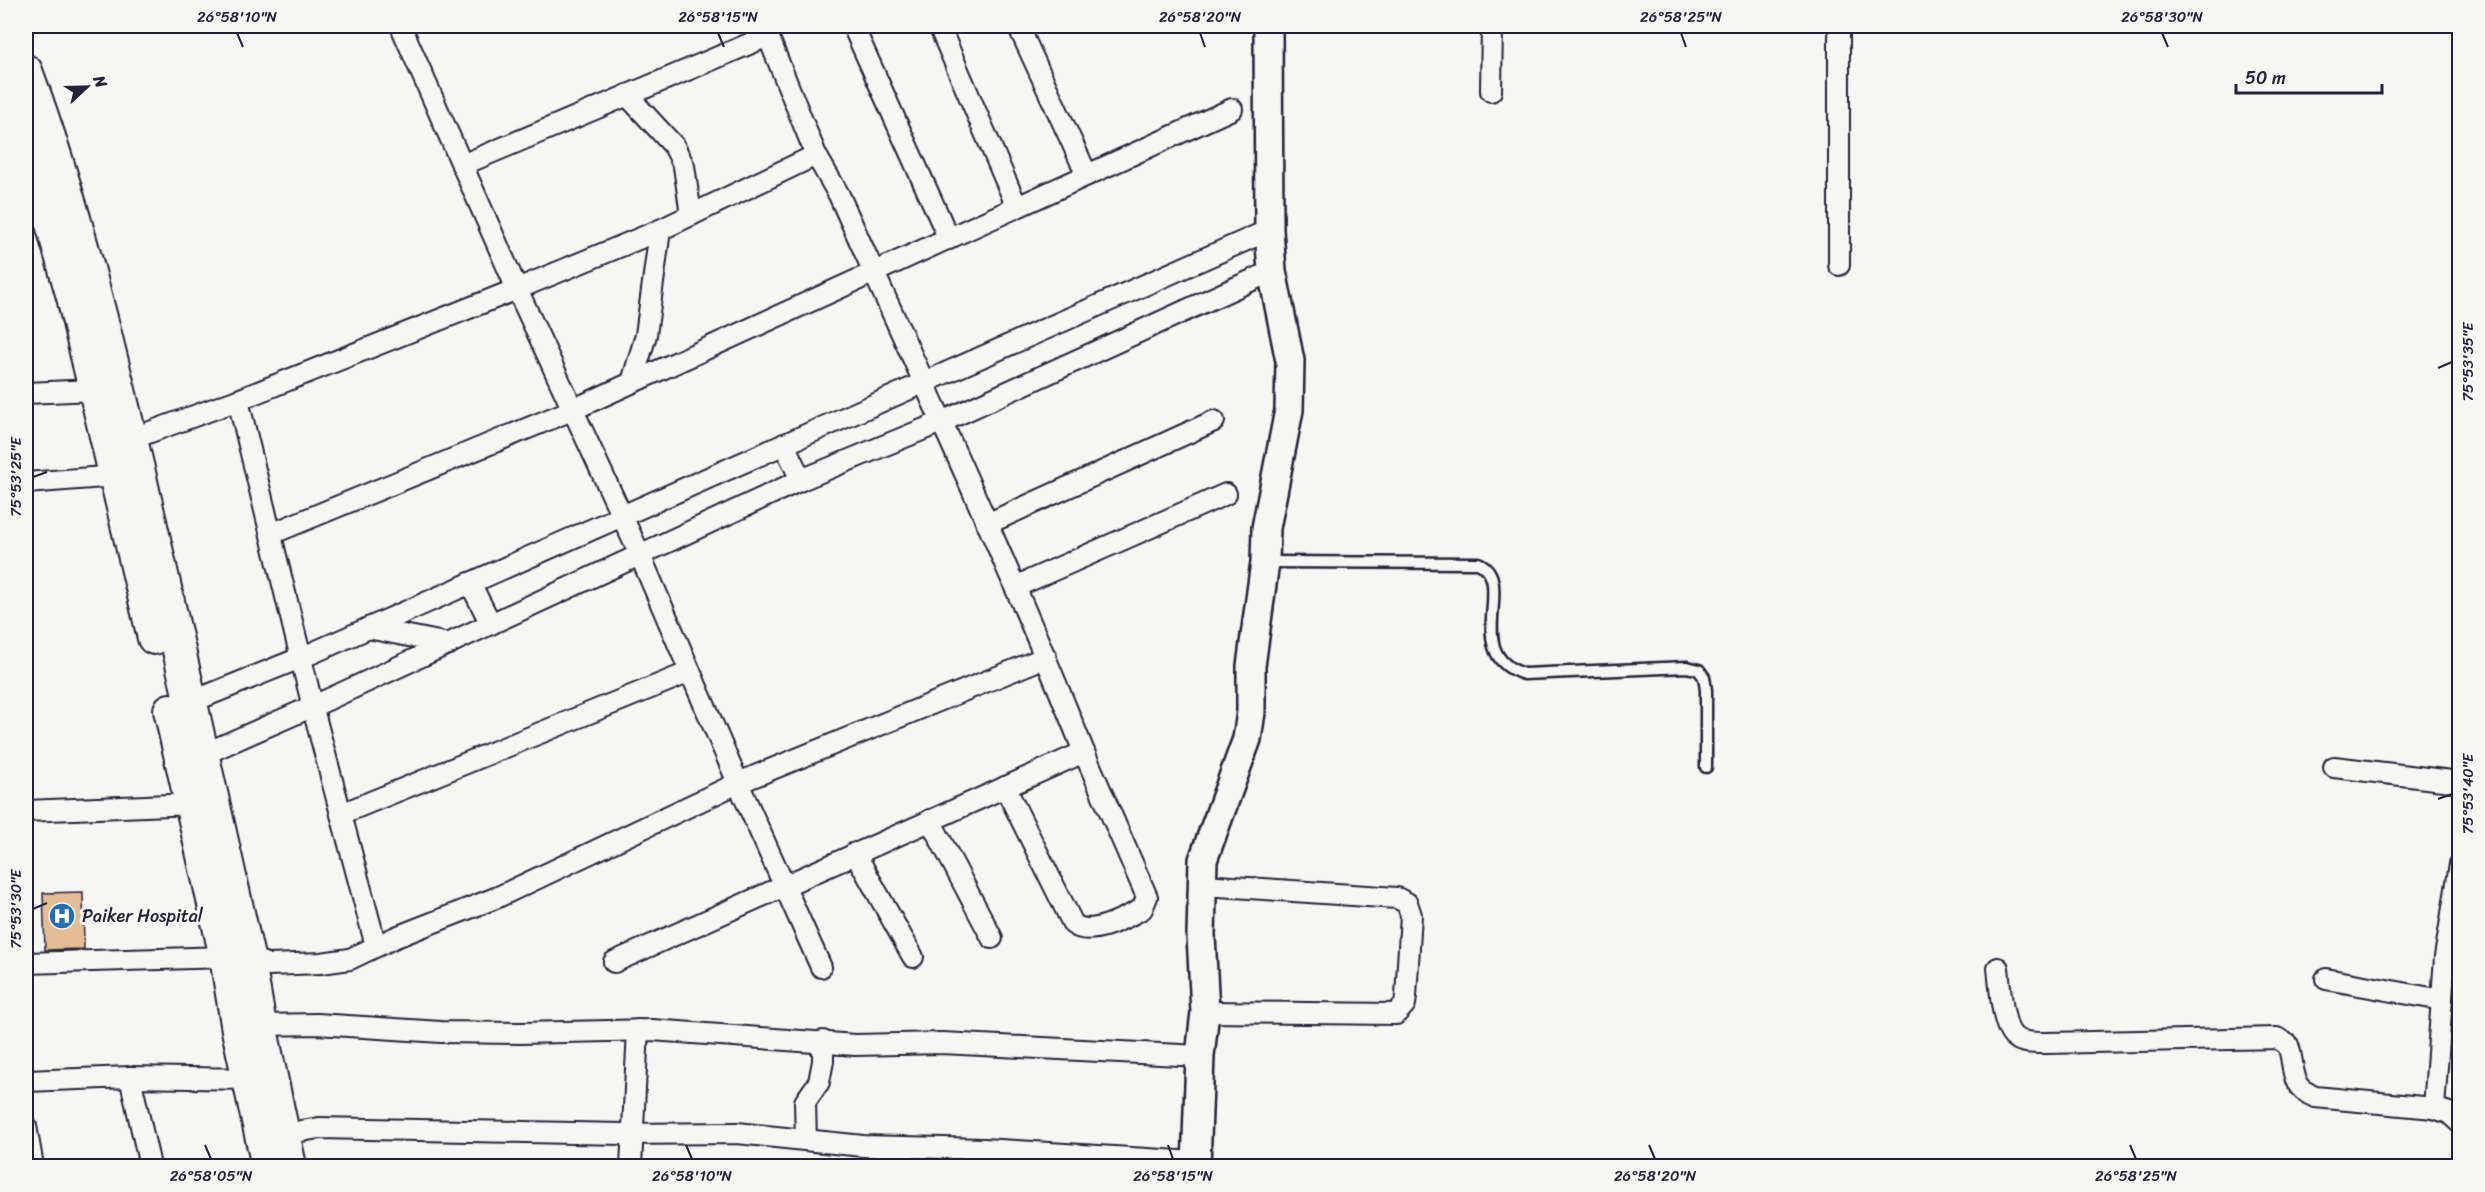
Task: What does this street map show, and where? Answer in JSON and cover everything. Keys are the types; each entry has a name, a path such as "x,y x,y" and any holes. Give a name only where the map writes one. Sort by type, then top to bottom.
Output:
{"main road":[{"path":"26,71 52,141 79,232 131,439 237,957 238,1030 268,1167"},
{"path":"26,133 30,164 73,297 94,390 117,476 192,730 192,804 237,957 260,1025 290,1167"}],"street":[{"path":"853,26 949,239"},
{"path":"939,26 1017,207"},
{"path":"284,1134 318,1128 632,1134 737,1133 863,1146 984,1149 1196,1164 1200,1056 1205,1012 1201,935 1203,860 1247,739 1251,712 1251,666 1265,562 1266,528 1289,410 1290,361 1272,271 1269,230 1268,26"},
{"path":"1491,91 1492,26"},
{"path":"1839,26 1839,265"},
{"path":"403,31 517,289 640,555 821,968"},
{"path":"462,165 627,95 766,31 816,155 839,195 1046,657 1084,752 1147,897 1142,909 1093,929 1078,928 1072,924 1005,787"},
{"path":"1021,32 1087,175"},
{"path":"627,95 659,129 684,165 691,215"},
{"path":"271,534 572,410 1232,109"},
{"path":"131,439 238,400 660,230 816,155"},
{"path":"632,382 646,334 660,230"},
{"path":"192,730 301,658 1269,230"},
{"path":"192,730 313,707 801,480 941,422 1272,271"},
{"path":"26,393 94,390"},
{"path":"238,400 313,707 376,946"},
{"path":"987,524 1214,421"},
{"path":"784,444 801,480"},
{"path":"26,483 117,476"},
{"path":"1015,587 1226,494"},
{"path":"470,583 491,624"},
{"path":"368,628 449,644"},
{"path":"26,963 237,957 269,965 321,963 350,959 376,946 498,897 738,783 1046,657"},
{"path":"341,814 690,672"},
{"path":"614,962 785,883 1084,752"},
{"path":"2334,767 2460,782"},
{"path":"26,811 192,804"},
{"path":"930,820 992,938"},
{"path":"855,853 913,957"},
{"path":"2434,1108 2445,957 2458,889 2460,864"},
{"path":"1203,885 1397,898 1407,903 1411,915 1405,1004 1396,1014 1205,1012"},
{"path":"1998,968 2006,1022 2014,1037 2021,1041 2047,1043 2277,1038 2288,1045 2294,1076 2304,1093 2315,1097 2434,1108 2449,1113 2460,1123"},
{"path":"2326,980 2442,1000"},
{"path":"260,1025 317,1024 441,1032 521,1034 638,1030 855,1045 942,1043 1200,1056"},
{"path":"631,1167 638,1030"},
{"path":"806,1140 805,1102 819,1082 823,1062 823,1041"},
{"path":"26,1081 130,1077 250,1078"},
{"path":"130,1077 150,1167"},
{"path":"26,1126 33,1167"}],"lane":[{"path":"1265,562 1478,563 1485,565 1492,575 1493,585 1492,639 1498,657 1509,669 1524,674 1687,667 1699,670 1704,677 1706,690 1706,767"}],"building":[{"path":"83,892 84,949 45,950 43,893"}],"place":[{"name":"Paiker Hospital","path":"62,916"}]}
